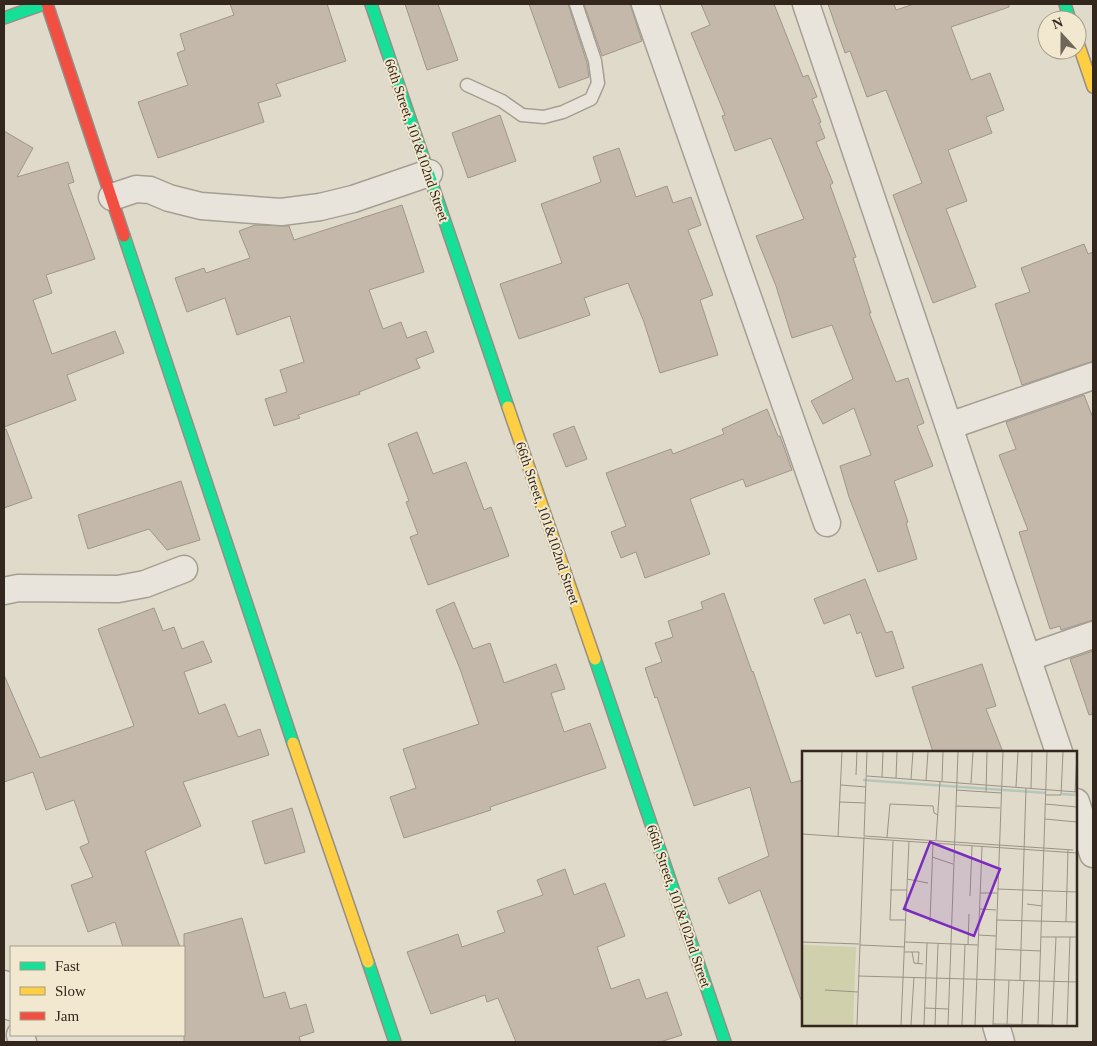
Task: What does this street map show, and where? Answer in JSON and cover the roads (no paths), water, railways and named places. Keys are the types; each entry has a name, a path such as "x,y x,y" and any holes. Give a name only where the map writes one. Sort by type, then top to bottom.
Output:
{"street":[{"path":"4,18 46,4 395,1042"},
{"name":"66th Street, 101&102nd Street","path":"370,4 725,1042"},
{"path":"645,4 827,523"},
{"path":"806,4 1059,751"},
{"path":"1084,60 1093,87"},
{"path":"112,197 136,189 150,190 169,198 201,206 281,212 320,207 354,199 429,173"},
{"path":"949,426 1093,376"},
{"path":"4,591 18,588 118,589 144,584 184,570"},
{"path":"1027,658 1093,635"},
{"path":"1077,805 1093,854"},
{"path":"4,984 10,1004"},
{"path":"996,1026 1002,1042"}],"lane":[{"path":"467,85 502,101 522,115 544,117 563,112 591,99 598,83 595,62 576,4"}]}
